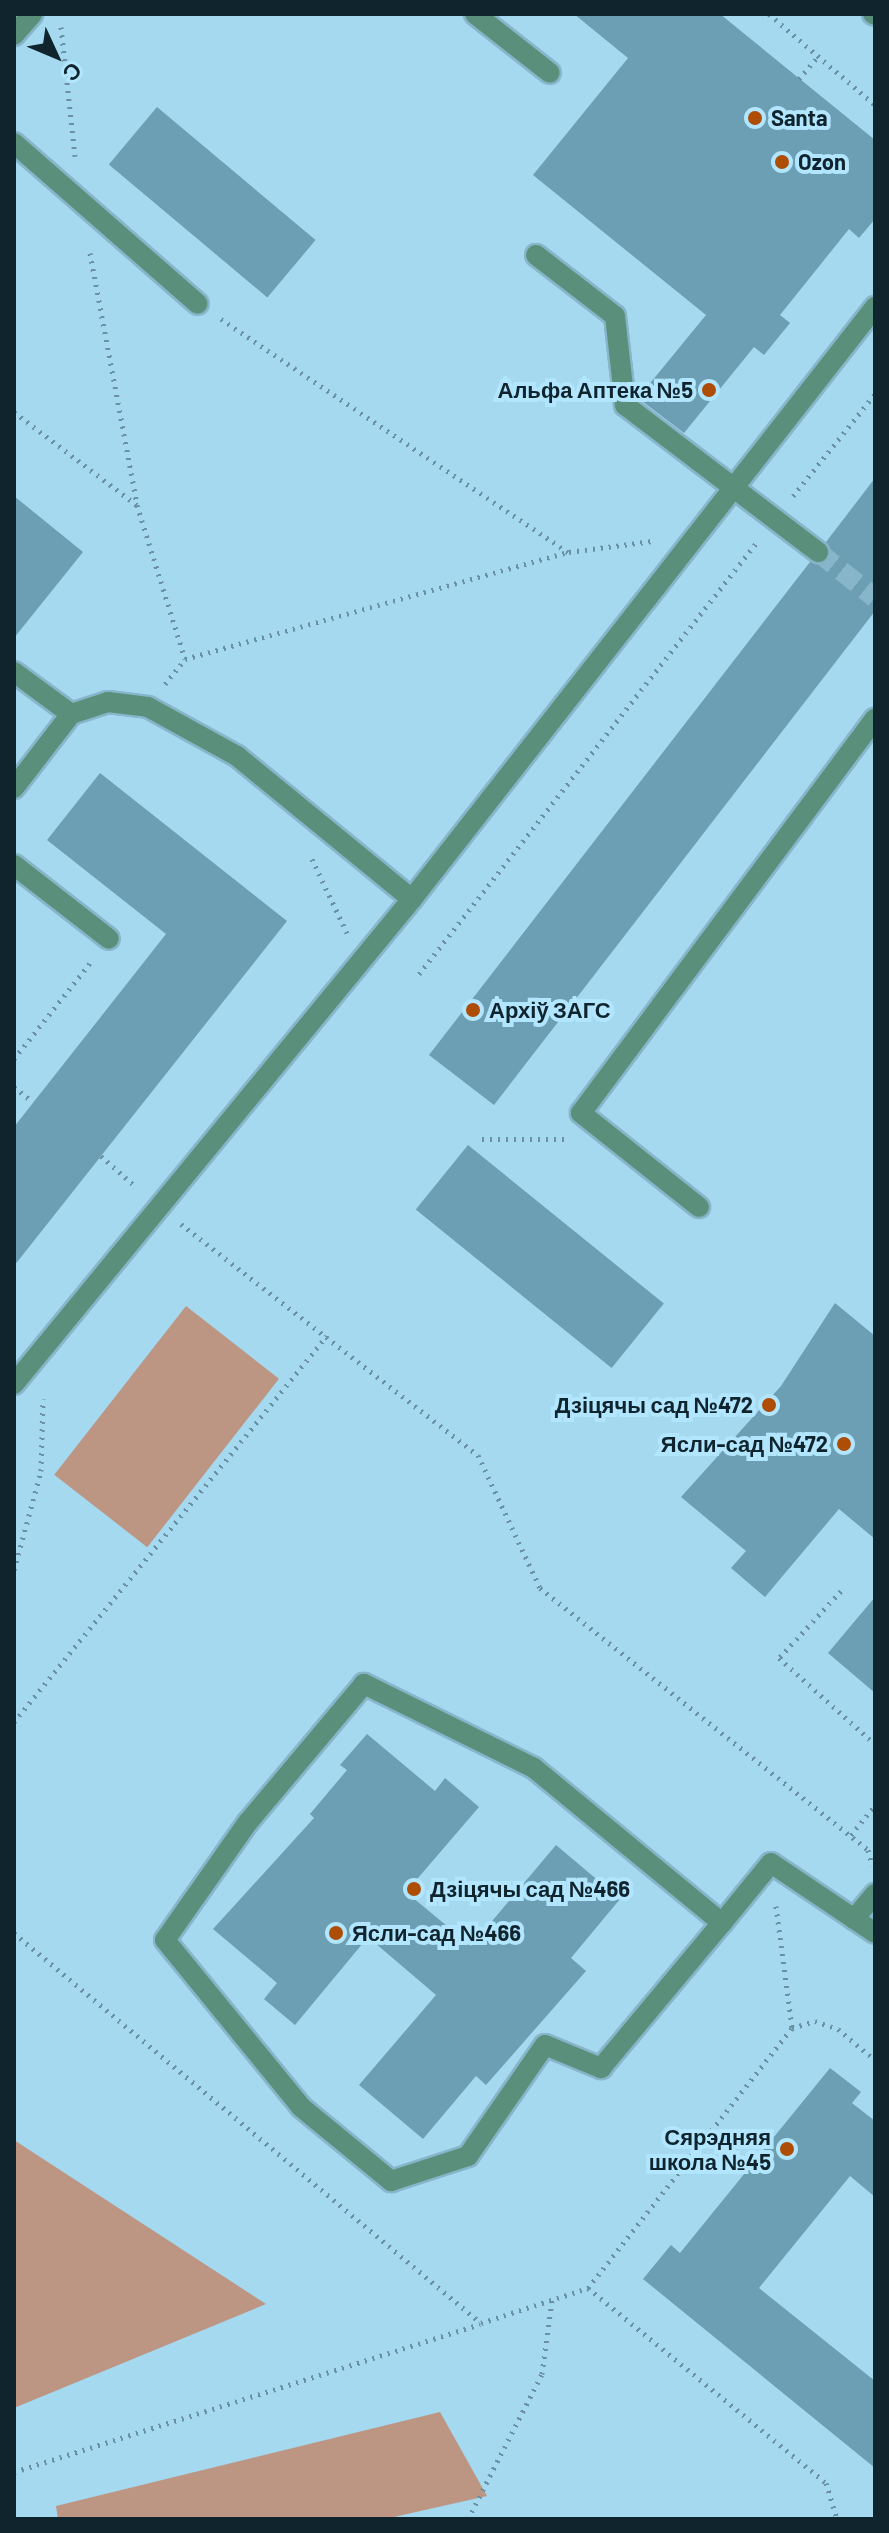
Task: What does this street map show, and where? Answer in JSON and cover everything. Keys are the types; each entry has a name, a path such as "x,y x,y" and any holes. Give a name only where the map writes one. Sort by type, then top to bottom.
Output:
{"lane":[{"path":"14,35 32,14"},
{"path":"475,14 550,73"},
{"path":"14,143 198,304"},
{"path":"536,255 615,316 625,405 730,490 776,517 818,552"},
{"path":"14,1384 412,899 875,307"},
{"path":"14,672 71,714"},
{"path":"14,788 71,714 108,702 148,707 237,756 412,899"},
{"path":"699,1207 581,1113 875,718"},
{"path":"14,865 109,939"},
{"path":"722,1923 534,1768 364,1684 248,1822 165,1940 301,2107 391,2181 468,2156 545,2045 601,2068 722,1923 771,1863 875,1933"},
{"path":"854,1919 875,1894"}],"path":[{"path":"59,14 80,201 137,505 185,659"},
{"path":"769,14 875,105"},
{"path":"799,79 819,55"},
{"path":"198,304 569,552"},
{"path":"419,974 875,394"},
{"path":"14,412 137,505"},
{"path":"148,707 185,659 569,552 697,536"},
{"path":"306,847 361,961"},
{"path":"14,1059 109,939"},
{"path":"14,1087 33,1102"},
{"path":"482,1139 622,1145"},
{"path":"101,1156 157,1206 478,1455 540,1588 868,1850 875,1874"},
{"path":"14,1722 327,1336"},
{"path":"14,1570 41,1471 44,1346"},
{"path":"841,1591 779,1658 875,1744"},
{"path":"850,1835 875,1805"},
{"path":"771,1863 792,2028"},
{"path":"588,2288 826,2483 837,2519"},
{"path":"468,2519 542,2374 552,2300"},
{"path":"14,2472 481,2323"}],"shaded area":[{"path":"186,1306 279,1379 147,1547 54,1475"},
{"path":"14,2140 266,2304 14,2408"},
{"path":"440,2412 487,2496 385,2519 58,2519 56,2506"}],"building":[{"path":"574,14 720,14 875,140 875,219 859,238 849,229 780,315 790,323 764,355 754,347 684,433 638,398 706,315 533,175 628,58"},
{"path":"157,107 316,240 267,298 109,164"},
{"path":"875,478 875,611 494,1105 429,1055 810,562 828,560 826,542"},
{"path":"14,496 83,552 14,638"},
{"path":"100,773 287,921 14,1266 14,1127 166,934 47,840"},
{"path":"468,1145 664,1304 612,1368 416,1210"},
{"name":"Ясли-сад №472","path":"835,1303 875,1336 875,1539 839,1509 765,1597 731,1568 746,1551 681,1497 781,1386"},
{"path":"875,1597 875,1693 828,1653"},
{"name":"Ясли-сад №466","path":"367,1734 435,1791 445,1778 479,1807 406,1892 471,1946 556,1845 620,1899 571,1958 586,1971 486,2085 476,2076 423,2139 359,2085 436,1995 368,1937 295,2025 264,1999 277,1983 213,1929 314,1818 310,1814 347,1770 340,1765"},
{"path":"830,2068 861,2092 852,2103 875,2121 875,2197 850,2176 759,2288 875,2381 875,2468 643,2279 671,2245 680,2253"}],"tunnel":[{"path":"818,552 875,598"}],"place":[{"name":"Santa","path":"755,118"},
{"name":"Ozon","path":"782,162"},
{"name":"Альфа Аптека №5","path":"709,390"},
{"name":"Архіў ЗАГС","path":"473,1010"},
{"name":"Дзіцячы сад №472","path":"769,1405"},
{"name":"Ясли-сад №472","path":"844,1444"},
{"name":"Дзіцячы сад №466","path":"414,1889"},
{"name":"Ясли-сад №466","path":"336,1933"},
{"name":"Сярэдняя школа №45","path":"787,2149"}]}
